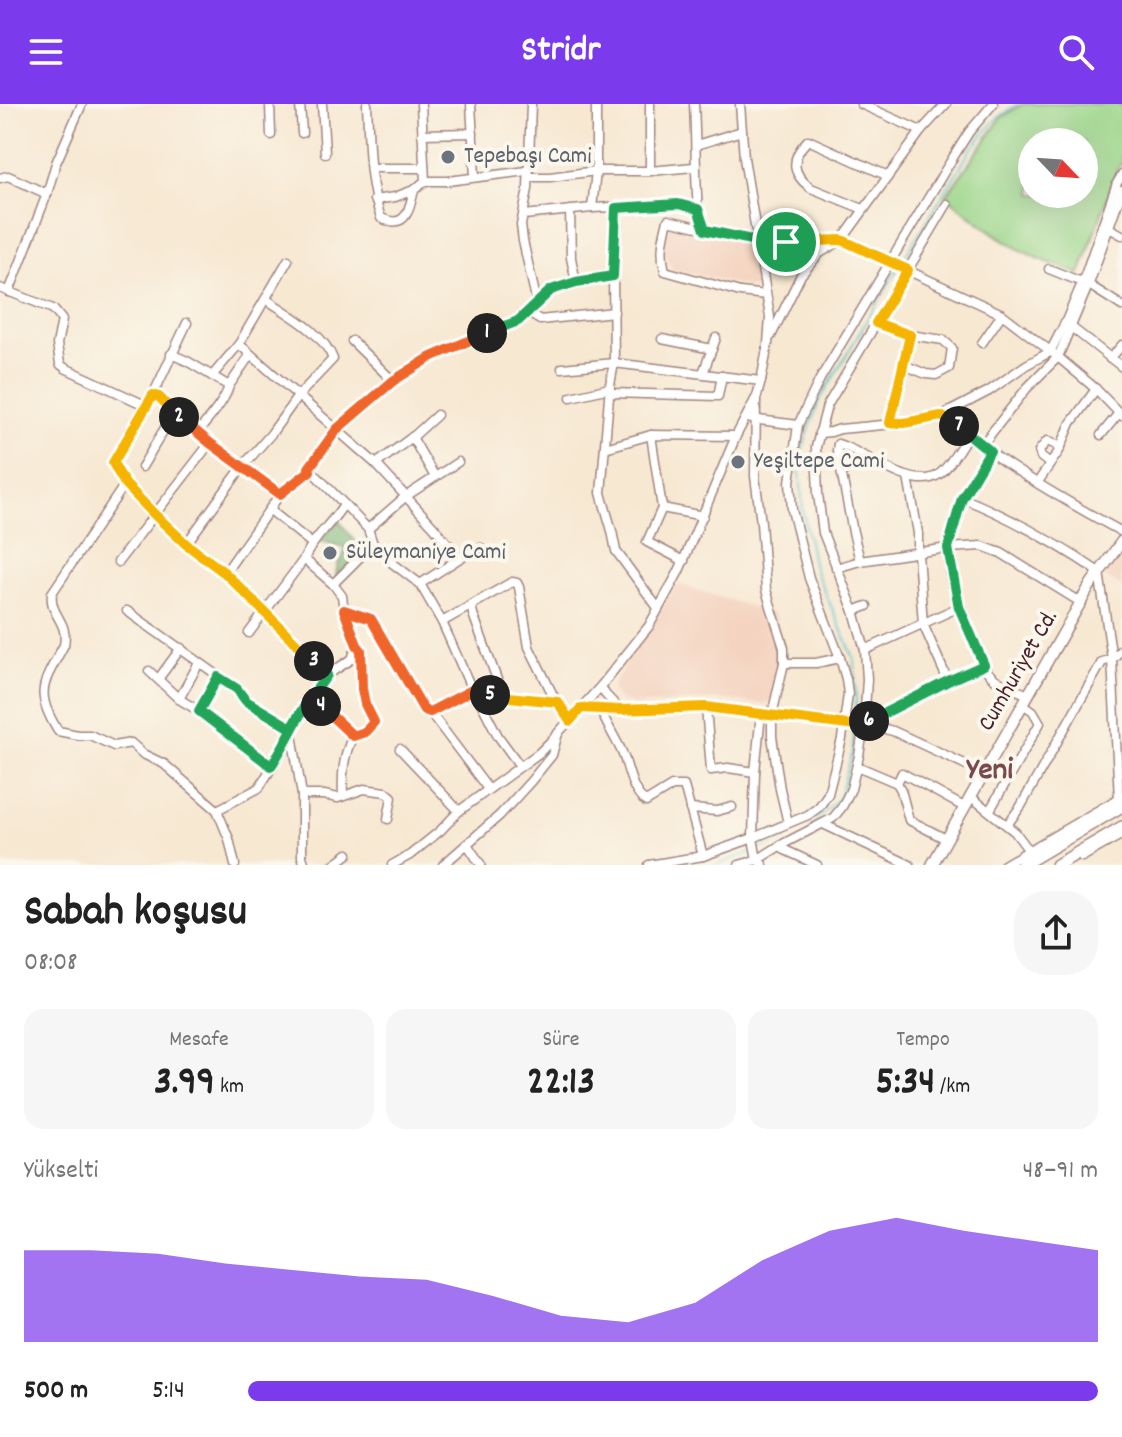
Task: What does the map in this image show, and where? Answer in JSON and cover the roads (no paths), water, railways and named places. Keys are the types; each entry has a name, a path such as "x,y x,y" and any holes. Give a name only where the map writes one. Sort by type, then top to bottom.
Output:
{"highway":[{"path":"1022,865 1121,802"},
{"path":"1057,865 1121,830"}],"main road":[{"name":"Cumhuriyet Cd.","path":"932,865 1099,572 1122,541"}],"street":[{"path":"82,104 5,290 53,309 60,315 62,320 57,344 60,364 147,406"},
{"path":"270,104 271,135"},
{"path":"300,104 302,133"},
{"path":"322,104 325,153"},
{"path":"367,104 374,200 381,218 389,221 405,218 414,190"},
{"path":"421,104 425,181"},
{"path":"471,104 475,177"},
{"path":"531,104 528,174 521,225 537,303"},
{"path":"592,208 596,171 596,104"},
{"path":"650,104 650,171"},
{"path":"694,104 694,167 698,209 705,230"},
{"path":"392,865 410,855 459,811 539,753 601,686 642,635 684,561 736,436 750,419 761,381 770,317 756,241 740,104"},
{"path":"861,104 884,109 921,131"},
{"path":"768,344 801,275 820,253 842,240 921,131 946,104"},
{"path":"649,865 703,856 754,840 808,815 819,807 828,794 846,725 848,694 840,658 809,578 792,510 790,482 798,425 820,379 890,262 969,132 993,104"},
{"path":"696,145 742,131"},
{"path":"422,134 473,133"},
{"path":"863,209 804,183 794,164 800,148 808,140 888,176"},
{"path":"374,200 414,190 425,181 528,174 550,177 596,171 694,167"},
{"path":"371,168 423,168"},
{"path":"982,445 1054,354 1071,327 1122,175"},
{"path":"0,178 8,176 47,194"},
{"path":"819,433 941,416 989,391 1026,365 1054,354 1109,228 1122,190"},
{"path":"524,215 678,204 698,209"},
{"path":"739,865 758,860 833,818 851,789 864,724 865,650 854,611 823,533 816,447 827,406 947,204"},
{"path":"616,208 614,363 601,493 616,551 658,608"},
{"path":"570,210 571,258 576,282"},
{"path":"766,295 740,292 665,271 661,255 668,220 756,241 842,240 1002,314 1096,389 1120,415 1101,435"},
{"path":"1109,228 1122,235"},
{"path":"212,376 239,344 288,260"},
{"path":"1049,269 1086,283 1122,306"},
{"path":"225,573 280,494 310,471 309,468 337,429 393,381 431,357 518,321 551,290 613,276"},
{"path":"186,544 298,396 333,359 320,339 266,299"},
{"path":"527,312 540,320 614,312"},
{"path":"982,343 1002,314"},
{"path":"187,323 153,395 113,463 125,484 154,514 186,544 225,573 327,675"},
{"path":"876,323 910,335 943,340 952,348 949,368 936,375 904,365"},
{"path":"1071,327 1122,367"},
{"path":"890,423 910,335"},
{"path":"703,373 716,338"},
{"path":"662,339 712,349"},
{"path":"352,341 393,381"},
{"path":"239,344 376,464 460,558"},
{"path":"1110,359 1122,345"},
{"path":"171,354 229,386"},
{"path":"198,432 219,406 250,355"},
{"path":"562,368 614,363 761,381"},
{"path":"571,397 610,391 718,396 722,376"},
{"path":"1038,482 1061,447 1071,423 1096,389"},
{"path":"153,395 210,443 280,494"},
{"path":"142,467 176,415"},
{"path":"376,464 437,415"},
{"path":"941,416 1038,482 1122,532"},
{"path":"750,419 798,425"},
{"path":"750,419 757,435 755,476 766,590 784,648 784,663 772,715 772,736 788,823"},
{"path":"831,432 838,444 908,477 930,478 936,476 969,434"},
{"path":"605,448 651,435 736,436"},
{"path":"651,435 662,508 647,542 684,561"},
{"path":"412,437 435,477"},
{"path":"1050,464 1039,451 1047,441 1061,447"},
{"path":"118,562 210,443"},
{"path":"838,444 860,561"},
{"path":"990,451 962,498 948,548 959,607 984,665 994,679 1026,700 1040,723 990,810"},
{"path":"368,529 405,497 458,462"},
{"path":"310,471 368,529 373,544 387,559 420,584 498,736 520,766"},
{"path":"908,477 918,533 923,624 948,681"},
{"path":"125,484 52,593 51,602 65,630 65,640 42,693 58,731 90,735 114,746 131,743 143,754 164,764 217,810 235,865"},
{"path":"962,498 992,509 1099,572 1112,659 1121,802 1004,865"},
{"path":"249,633 304,559 311,543 344,504"},
{"path":"662,508 703,516"},
{"path":"270,510 311,543"},
{"path":"333,584 373,544"},
{"path":"836,568 860,561 982,546 1001,553 1082,603"},
{"path":"420,584 481,548"},
{"path":"304,559 342,596 344,610 361,650 363,694 374,722 365,732 353,736"},
{"path":"442,622 512,582 517,583 529,647 570,721"},
{"path":"471,605 503,696"},
{"path":"854,611 867,606"},
{"path":"865,650 959,607"},
{"path":"344,610 371,619 421,708 430,712 488,789"},
{"path":"127,611 237,689 246,701 291,728 302,795 302,857 305,865"},
{"path":"217,810 259,788 311,697 327,675 352,659 357,645"},
{"path":"159,678 181,648"},
{"path":"1007,825 1021,806 1102,662 1112,659 1122,649"},
{"path":"784,663 816,663 840,658"},
{"path":"1112,659 1122,669"},
{"path":"179,699 199,663"},
{"path":"864,724 984,665"},
{"path":"149,671 179,699 271,766"},
{"path":"199,711 218,677"},
{"path":"601,686 620,710"},
{"path":"430,712 475,693 558,702"},
{"path":"311,697 353,736"},
{"path":"581,708 706,707 846,725 864,724 893,731 984,773"},
{"path":"706,707 711,770 728,768 755,772"},
{"path":"600,709 621,751 638,796 646,802 672,786 684,786 703,856"},
{"path":"758,860 754,840 755,772 761,713"},
{"path":"443,865 500,815 543,768 552,755 558,733"},
{"path":"343,796 342,766 353,736"},
{"path":"400,749 459,811"},
{"path":"857,766 897,783 909,820 946,839"},
{"path":"897,783 902,773 964,807"},
{"path":"302,795 338,798 364,789 390,794 388,819"},
{"path":"970,796 1007,825 1030,852"},
{"path":"690,809 717,811 732,807"},
{"path":"823,824 910,865"},
{"path":"1067,865 1121,830 1122,846"},
{"path":"467,844 481,865"},
{"path":"781,845 785,850 817,865"},
{"path":"333,865 348,854"}],"waterway":[{"path":"901,263 970,151 994,121 1017,104"},
{"path":"855,723 854,658 814,568 803,511 799,459 819,401 898,268"},
{"path":"814,823 839,798 853,751 854,729"},
{"path":"757,850 785,839"},
{"path":"717,865 751,852"}],"place":[{"name":"Tepebaşı Cami","path":"448,157"},
{"name":"Yeşiltepe Cami","path":"738,462"},
{"name":"Süleymaniye Cami","path":"330,553"}],"district":[{"name":"Yeni","path":"990,772"}]}
